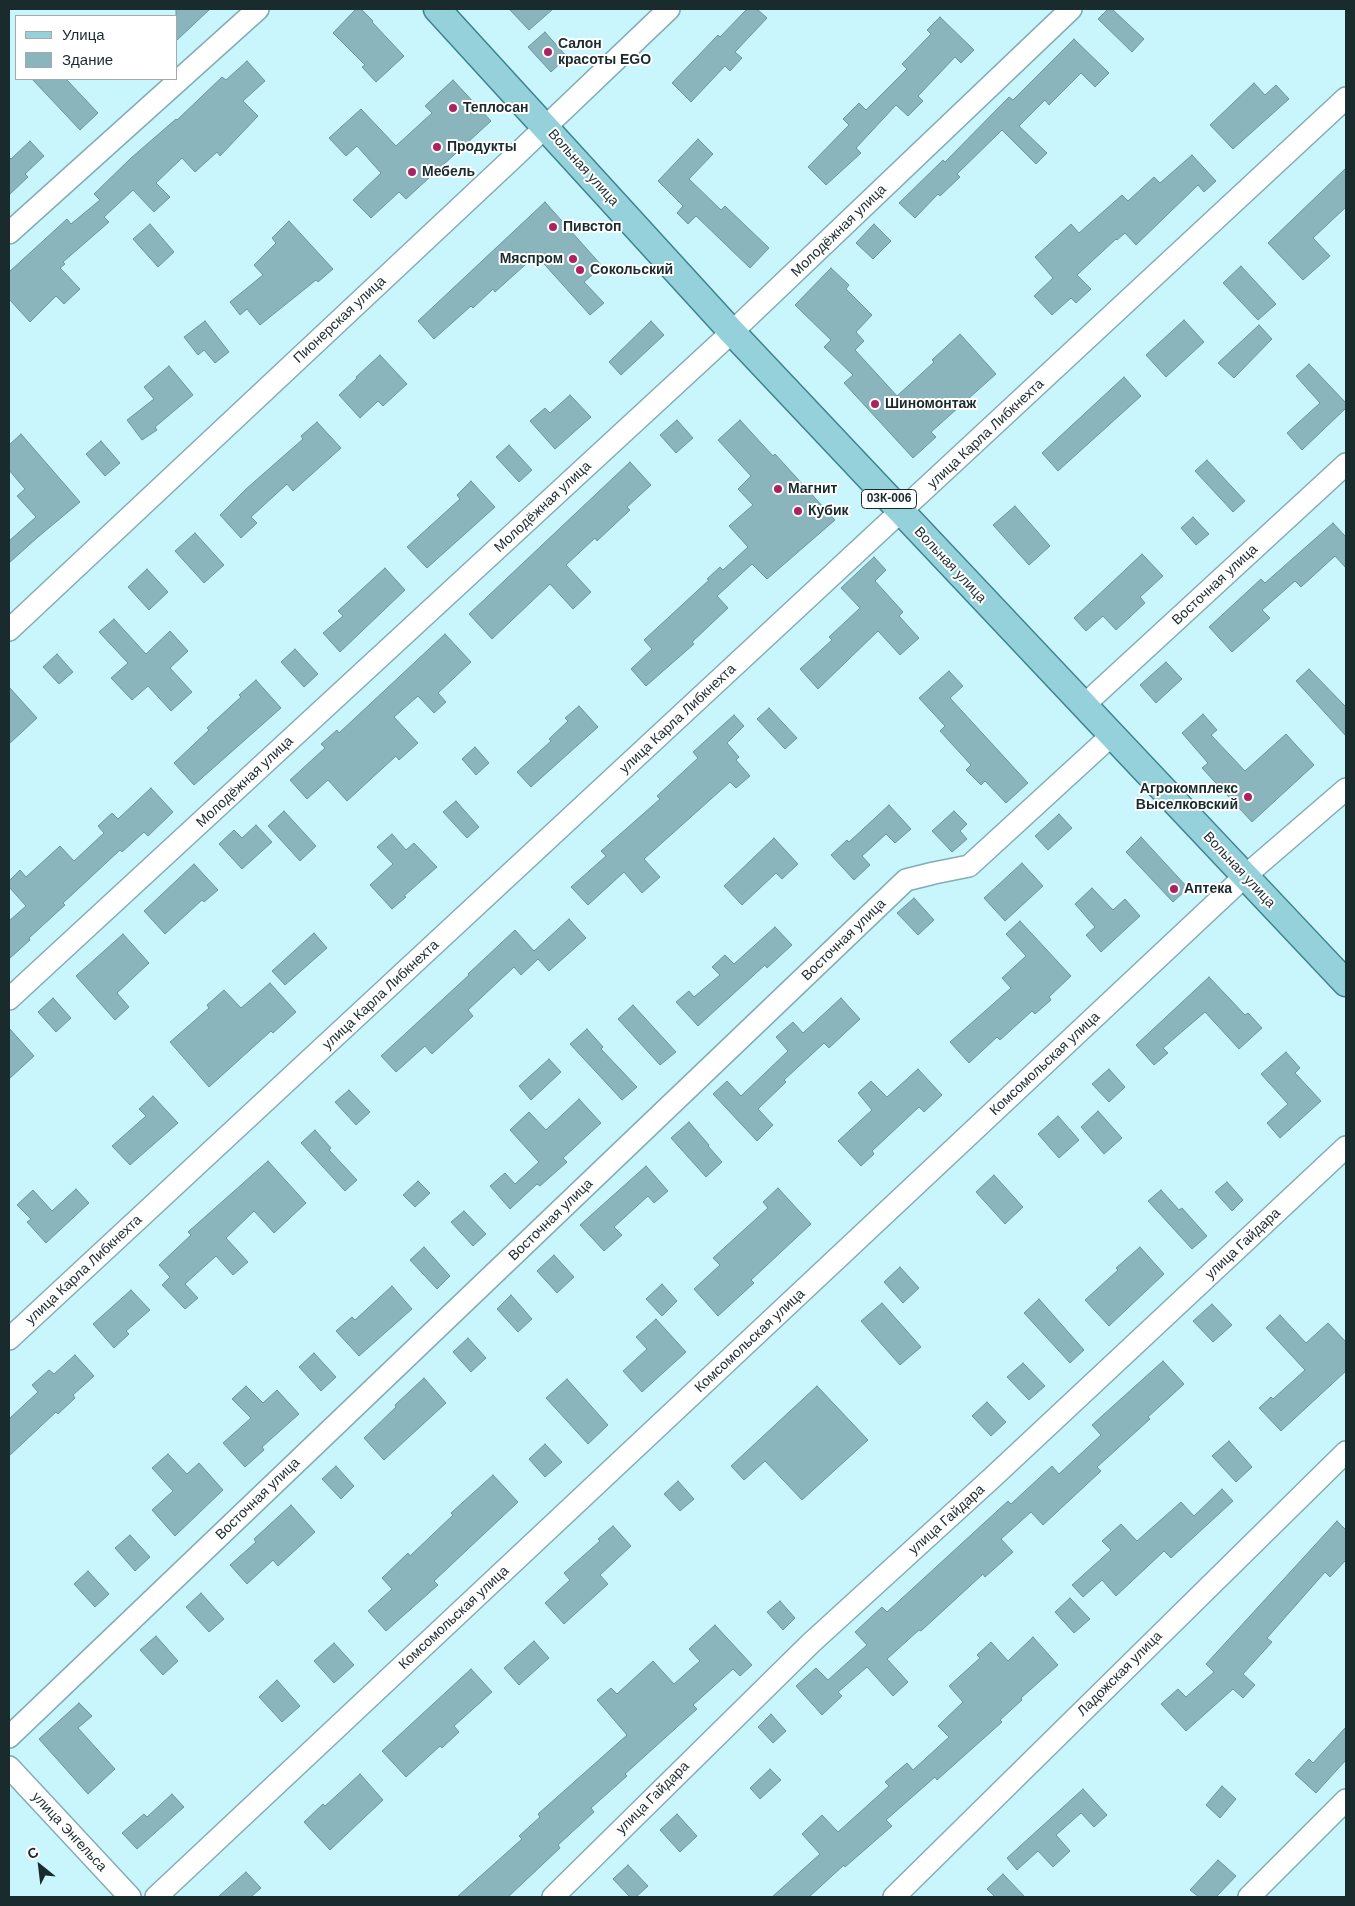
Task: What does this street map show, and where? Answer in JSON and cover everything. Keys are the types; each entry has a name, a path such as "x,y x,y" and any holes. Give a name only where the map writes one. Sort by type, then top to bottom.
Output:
{"main road":[{"name":"Вольная улица","path":"437,9 732,332 1346,983"}],"street":[{"path":"9,233 258,9"},
{"name":"Пионерская улица","path":"9,630 669,9"},
{"name":"Молодёжная улица","path":"9,999 732,332 1071,9"},
{"name":"улица Карла Либкнехта","path":"9,1339 1346,98"},
{"name":"Восточная улица","path":"1083,706 1346,464"},
{"name":"Восточная улица","path":"9,1737 906,880 934,872 969,866 1112,735"},
{"name":"Комсомольская улица","path":"156,1897 1245,876 1346,788"},
{"name":"улица Гайдара","path":"553,1897 811,1642 1000,1471 1346,1147"},
{"name":"Ладожская улица","path":"894,1897 1346,1452"},
{"name":"улица Энгельса","path":"9,1767 130,1897"},
{"path":"1249,1897 1346,1800"}],"building":[{"path":"176,9 210,9 178,39 178,15 176,15"},
{"path":"356,9 361,9 404,56 376,82 362,67 365,65 333,33"},
{"path":"509,9 553,9 529,30"},
{"path":"747,9 757,9 767,18 735,52 742,58 730,71 725,66 691,102 672,83 718,35 720,37"},
{"path":"1108,9 1112,9 1144,39 1132,52 1098,19"},
{"path":"940,17 974,50 961,63 955,57 918,96 923,101 908,116 896,105 856,148 861,153 826,185 808,167 849,125 843,119 859,103 866,110 907,69 902,64 931,34 927,30"},
{"name":"Салон красоты EGO","path":"545,32 567,57 551,72 528,47"},
{"path":"1074,39 1109,73 1095,87 1081,73 1049,105 1045,100 1019,126 1047,153 1036,164 1002,130 957,174 960,177 940,196 938,194 915,218 899,203 943,160 945,162 1009,97 1013,100"},
{"path":"247,61 265,81 243,101 258,116 220,156 217,152 195,172 182,158 156,183 170,197 154,212 133,190 104,217 109,222 63,262 65,264 60,268 80,289 64,304 56,296 30,322 9,299 9,272 67,219 71,224 100,200 94,194 131,158 177,120 222,77 226,80"},
{"path":"33,80 67,80 98,113 80,130"},
{"path":"453,80 491,121 406,199 399,192 371,218 353,200 381,173 357,146 346,156 329,138 361,109 396,146 432,113 425,106"},
{"path":"1254,83 1265,95 1276,85 1289,99 1233,149 1210,125"},
{"path":"698,139 713,154 689,179 721,210 725,206 769,248 750,268 696,216 688,224 677,213 683,206 658,181"},
{"path":"30,141 44,156 25,174 28,177 9,195 9,157 11,159"},
{"path":"1192,155 1216,181 1204,192 1198,185 1136,245 1125,233 1116,239 1077,275 1091,289 1076,303 1071,298 1052,315 1034,296 1053,278 1035,257 1071,224 1079,233 1122,195 1128,201 1154,177 1160,183"},
{"path":"1346,168 1346,207 1313,238 1330,256 1303,280 1268,243"},
{"path":"545,202 602,266 584,282 604,303 590,315 536,255 495,292 493,289 473,308 471,306 434,339 418,321"},
{"path":"289,221 333,269 318,282 316,280 260,325 247,309 240,315 230,302 263,275 254,265 276,243 272,238"},
{"path":"150,224 174,252 158,267 133,239"},
{"path":"874,224 891,241 873,259 856,243"},
{"path":"1241,266 1276,304 1258,320 1223,283"},
{"path":"831,268 849,285 846,289 872,315 856,332 864,341 855,350 897,396 934,362 932,360 960,334 996,374 931,432 936,437 913,458 844,383 853,375 824,347 831,340 795,305"},
{"path":"1184,320 1204,342 1166,377 1146,355"},
{"path":"205,321 229,352 215,363 204,350 198,355 184,337"},
{"path":"651,321 664,335 621,375 609,362"},
{"path":"1259,325 1272,339 1234,378 1218,363"},
{"path":"380,355 407,384 383,406 378,401 360,418 339,395"},
{"path":"1309,364 1346,403 1346,408 1302,450 1287,433 1320,403 1296,376"},
{"path":"169,366 193,395 155,427 157,430 142,440 127,420 154,399 144,387"},
{"path":"1124,377 1141,396 1058,471 1042,453"},
{"path":"570,395 591,417 555,449 530,421 545,408 550,413"},
{"path":"677,420 693,438 676,453 660,435"},
{"path":"740,420 773,456 775,454 835,520 767,579 752,564 717,596 728,608 692,642 694,644 646,686 631,669 652,649 644,640 709,580 707,579 720,567 723,570 748,547 729,526 753,505 738,489 751,476 718,440"},
{"path":"317,422 341,448 293,491 287,484 251,517 257,523 241,538 220,515 246,489 303,439 301,436"},
{"path":"21,434 80,502 9,563 9,541 36,517 17,496 25,489 9,470 9,445"},
{"path":"101,441 120,463 105,476 86,454"},
{"path":"509,445 532,470 519,482 496,457"},
{"path":"1207,460 1245,501 1233,512 1195,471"},
{"path":"630,462 651,485 627,507 630,510 597,541 595,538 566,565 591,592 573,609 550,584 492,639 469,614"},
{"path":"471,481 495,507 427,568 407,547 460,499 457,495"},
{"path":"1015,506 1050,546 1029,565 993,525"},
{"path":"1193,517 1209,534 1196,545 1181,528"},
{"path":"1333,523 1346,537 1346,568 1335,556 1301,587 1295,581 1262,610 1270,618 1232,652 1209,627 1261,579 1265,583"},
{"path":"195,533 224,565 204,583 175,551"},
{"path":"1142,554 1163,576 1140,597 1145,603 1116,630 1103,616 1086,631 1074,618"},
{"path":"874,557 886,570 875,581 903,612 899,616 919,638 900,655 878,631 818,689 800,669 832,640 829,637 860,608 841,588"},
{"path":"385,568 405,590 340,652 323,633 343,616 338,611"},
{"path":"147,569 168,592 149,610 128,587"},
{"path":"114,619 146,654 170,631 188,651 170,668 192,692 171,711 148,686 132,700 111,678 128,663 99,632"},
{"path":"445,634 471,662 438,693 446,702 434,713 418,696 394,717 418,743 399,760 396,756 347,801 328,780 307,799 290,780 325,748 321,744 337,730 339,733"},
{"path":"295,649 318,674 304,687 281,662"},
{"path":"57,654 73,672 59,684 43,667"},
{"path":"1166,662 1182,679 1156,703 1140,685"},
{"path":"1309,669 1346,707 1346,736 1296,681"},
{"path":"949,671 963,686 950,698 1028,783 1006,803 985,781 981,785 966,770 971,765 940,731 945,726 919,698"},
{"path":"256,680 281,708 194,785 174,763 209,730 207,728 241,697 239,695"},
{"path":"9,687 37,718 9,744"},
{"path":"579,706 598,727 531,787 517,772 551,741 549,739 568,721 565,718"},
{"path":"769,708 797,738 785,749 757,719"},
{"path":"1203,714 1217,730 1211,735 1245,771 1286,734 1314,765 1252,822 1202,768 1208,763 1182,733"},
{"path":"734,715 744,726 727,743 739,757 736,760 750,776 736,788 730,782 644,859 660,877 642,893 624,872 588,905 571,887 606,856 601,851 660,799 657,796 698,758 693,752"},
{"path":"475,747 489,763 476,775 462,759"},
{"path":"151,788 173,812 148,836 144,832 122,852 120,850 63,903 65,905 9,959 9,921 26,906 9,887 9,881 20,870 26,877 60,846 74,861 104,833 98,826 112,813 118,819"},
{"path":"456,801 479,827 467,838 443,812"},
{"path":"889,805 911,829 895,843 886,834 862,856 870,865 854,880 831,855 847,840 849,842"},
{"path":"284,811 316,846 300,861 268,826"},
{"path":"954,811 967,824 960,831 967,839 952,852 932,831"},
{"path":"1059,814 1072,828 1048,850 1035,836"},
{"path":"256,825 272,842 242,869 219,844 234,830 242,838"},
{"path":"392,834 406,850 414,843 437,867 392,909 370,885 393,864 377,847"},
{"path":"1141,837 1188,888 1173,902 1126,852"},
{"path":"774,838 798,864 782,879 776,873 742,905 724,886"},
{"path":"1022,863 1043,886 1005,921 984,898"},
{"path":"194,864 218,890 204,902 202,900 165,934 144,911"},
{"path":"1092,888 1113,910 1125,899 1140,916 1101,952 1086,935 1095,927 1075,904"},
{"path":"914,898 934,920 918,935 897,913"},
{"path":"569,919 586,938 549,971 538,959 521,975 514,967 468,1010 473,1016 432,1054 425,1046 396,1072 381,1056 515,930 534,951"},
{"path":"1020,921 1071,976 1049,997 1051,1000 1035,1014 1032,1011 1000,1040 997,1037 969,1063 950,1042 1011,988 1002,978 1026,956 1006,934"},
{"path":"775,927 792,945 767,968 765,965 698,1026 676,1002 689,991 694,997 720,975 712,967 725,955 734,964"},
{"path":"314,933 327,948 285,985 272,971"},
{"path":"123,934 149,963 117,993 129,1007 115,1020 76,976"},
{"path":"1209,977 1245,1015 1248,1013 1262,1028 1239,1049 1205,1012 1163,1048 1168,1053 1154,1065 1136,1045"},
{"path":"270,983 296,1012 273,1033 271,1031 209,1087 170,1042 209,1008 207,1005 224,990 241,1008"},
{"path":"53,998 71,1018 56,1032 38,1012"},
{"path":"841,998 860,1019 829,1048 824,1043 784,1080 786,1082 758,1109 773,1125 757,1141 713,1094 727,1081 741,1096 788,1051 776,1037 793,1022 803,1033"},
{"path":"633,1005 676,1052 660,1065 618,1019"},
{"path":"9,1028 34,1056 9,1079"},
{"path":"587,1029 603,1047 601,1049 637,1087 622,1100 570,1044"},
{"path":"1286,1052 1300,1068 1295,1073 1321,1101 1280,1138 1267,1123 1288,1104 1261,1074"},
{"path":"549,1059 561,1072 531,1100 519,1086"},
{"path":"918,1069 942,1095 924,1112 919,1107 872,1151 874,1154 861,1166 838,1141 872,1110 858,1093 871,1081 887,1097"},
{"path":"1109,1069 1125,1087 1109,1102 1092,1084"},
{"path":"349,1090 370,1112 356,1125 335,1102"},
{"path":"153,1096 178,1123 130,1165 112,1146 146,1116 139,1109"},
{"path":"579,1099 601,1123 563,1158 567,1162 540,1186 537,1184 510,1209 490,1186 505,1173 515,1184 539,1162 510,1130 529,1112 546,1130"},
{"path":"1098,1111 1122,1138 1104,1154 1081,1127"},
{"path":"1058,1116 1079,1140 1059,1158 1038,1134"},
{"path":"689,1122 722,1162 706,1177 671,1138"},
{"path":"315,1130 331,1148 329,1150 357,1180 345,1191 301,1143"},
{"path":"268,1161 306,1203 274,1233 254,1211 226,1238 248,1262 233,1275 216,1256 185,1284 198,1298 185,1309 162,1285 170,1277 159,1265 191,1235 188,1232"},
{"path":"646,1166 668,1191 654,1203 648,1196 614,1227 622,1235 604,1251 580,1225"},
{"path":"994,1175 1023,1207 1005,1224 976,1192"},
{"path":"418,1181 430,1193 415,1207 403,1195"},
{"path":"1227,1182 1243,1200 1232,1211 1215,1192"},
{"path":"778,1188 811,1224 751,1280 754,1283 718,1316 694,1289 720,1265 713,1258 768,1208 763,1202"},
{"path":"76,1189 89,1203 46,1243 27,1222 31,1219 17,1205 33,1190 52,1211"},
{"path":"1161,1190 1179,1210 1182,1208 1207,1236 1192,1249 1148,1201"},
{"path":"464,1211 486,1234 473,1246 451,1222"},
{"path":"424,1247 450,1276 437,1289 410,1260"},
{"path":"1140,1247 1164,1274 1109,1326 1085,1300 1118,1270 1116,1268"},
{"path":"554,1255 574,1277 557,1293 537,1271"},
{"path":"900,1267 919,1288 903,1303 884,1282"},
{"path":"662,1284 677,1301 662,1316 646,1299"},
{"path":"392,1286 412,1309 359,1356 336,1331 352,1317 355,1320"},
{"path":"131,1290 150,1310 126,1331 129,1334 114,1348 93,1324"},
{"path":"511,1295 532,1319 518,1332 497,1309"},
{"path":"1039,1299 1084,1350 1070,1363 1024,1313"},
{"path":"882,1303 921,1347 900,1365 861,1321"},
{"path":"1212,1304 1232,1325 1213,1342 1193,1321"},
{"path":"1280,1315 1306,1343 1328,1323 1346,1342 1346,1371 1281,1431 1259,1408 1271,1397 1273,1399 1305,1370 1266,1328"},
{"path":"656,1319 686,1352 642,1392 623,1371 647,1349 636,1337"},
{"path":"468,1338 486,1358 471,1372 453,1352"},
{"path":"314,1353 336,1377 321,1391 299,1367"},
{"path":"75,1355 94,1376 73,1395 75,1398 58,1414 56,1412 9,1456 9,1419 38,1392 32,1385 49,1370 54,1374"},
{"path":"1163,1361 1184,1384 1148,1417 1150,1419 1097,1467 1101,1471 1043,1525 1031,1512 1001,1539 1013,1552 985,1577 983,1574 921,1631 919,1630 887,1659 908,1682 893,1696 867,1667 838,1692 842,1696 822,1715 796,1686 816,1668 828,1680 867,1645 855,1632 882,1607 887,1612 1008,1501 1011,1504 1052,1466 1059,1474 1101,1435 1092,1425"},
{"path":"1023,1363 1045,1386 1029,1400 1007,1377"},
{"path":"424,1378 446,1403 384,1460 364,1438"},
{"path":"567,1379 608,1425 588,1444 546,1398"},
{"path":"246,1386 263,1403 277,1390 299,1414 262,1447 264,1450 245,1467 223,1443 251,1418 232,1399"},
{"path":"817,1386 868,1440 802,1500 765,1461 744,1480 731,1466"},
{"path":"987,1402 1006,1422 991,1436 972,1416"},
{"path":"1229,1441 1252,1467 1236,1482 1212,1456"},
{"path":"545,1444 562,1462 545,1477 529,1459"},
{"path":"168,1454 187,1474 199,1463 223,1490 175,1536 152,1510 173,1491 152,1468"},
{"path":"336,1466 354,1486 341,1499 322,1479"},
{"path":"493,1475 518,1502 434,1581 438,1585 386,1631 368,1611 392,1589 382,1578 408,1553 410,1556 453,1515 451,1513"},
{"path":"678,1481 694,1499 680,1511 664,1494"},
{"path":"1222,1489 1233,1501 1171,1558 1164,1551 1116,1596 1102,1580 1083,1597 1072,1585 1111,1550 1102,1541 1121,1524 1137,1541 1181,1502 1194,1516"},
{"path":"291,1505 315,1532 278,1566 273,1560 247,1584 230,1565 256,1542 254,1539"},
{"path":"1337,1521 1346,1530 1346,1560 1330,1577 1325,1572 1267,1638 1272,1642 1243,1674 1255,1685 1243,1698 1233,1689 1186,1731 1161,1704 1178,1689 1186,1697 1214,1672 1206,1664"},
{"path":"613,1526 631,1546 600,1575 608,1584 564,1624 545,1603 570,1580 564,1573 600,1541 598,1539"},
{"path":"130,1535 150,1557 135,1571 115,1548"},
{"path":"88,1571 109,1594 95,1607 74,1584"},
{"path":"201,1593 224,1619 209,1632 186,1607"},
{"path":"1070,1598 1090,1619 1074,1633 1055,1612"},
{"path":"780,1601 795,1618 783,1630 767,1612"},
{"path":"715,1625 752,1665 740,1676 733,1669 693,1705 697,1709 625,1774 627,1776 591,1808 594,1812 558,1845 560,1848 508,1897 457,1897 522,1839 519,1836 540,1817 538,1814 627,1735 597,1700 611,1688 617,1694 653,1661 674,1684 700,1661 689,1649"},
{"path":"156,1636 178,1661 163,1675 140,1650"},
{"path":"1033,1637 1058,1665 1021,1698 1022,1700 1000,1720 1002,1722 937,1780 935,1777 886,1820 892,1826 845,1867 844,1865 809,1897 772,1897 820,1854 802,1834 822,1815 838,1832 889,1786 885,1782 907,1763 913,1770 949,1737 938,1726 963,1702 949,1686 980,1658 977,1655 991,1642 1008,1661"},
{"path":"534,1641 549,1658 519,1685 504,1668"},
{"path":"334,1643 354,1665 334,1683 314,1661"},
{"path":"471,1669 492,1692 454,1726 459,1732 442,1748 440,1746 406,1777 382,1751"},
{"path":"277,1680 300,1706 282,1722 259,1697"},
{"path":"79,1703 92,1716 78,1728 115,1769 88,1794 39,1739"},
{"path":"771,1714 786,1731 773,1743 758,1727"},
{"path":"1346,1727 1346,1760 1316,1793 1295,1774 1309,1759 1313,1763"},
{"path":"770,1769 781,1780 760,1799 750,1788"},
{"path":"360,1774 383,1800 330,1850 304,1822 323,1804 325,1806"},
{"path":"1222,1786 1236,1799 1220,1818 1206,1805"},
{"path":"1083,1789 1107,1815 1094,1827 1081,1813 1056,1835 1070,1851 1053,1867 1038,1851 1017,1870 1007,1858"},
{"path":"172,1794 184,1807 137,1849 122,1833 144,1814 147,1817"},
{"path":"677,1814 697,1836 680,1852 660,1830"},
{"path":"1218,1860 1236,1876 1216,1897 1199,1897 1190,1890"},
{"path":"628,1865 648,1886 636,1897 630,1897 613,1879"},
{"path":"246,1872 261,1888 251,1897 218,1897"},
{"path":"1003,1874 1025,1897 995,1897 987,1889"}],"place":[{"name":"Салон красоты EGO","path":"548,52"},
{"name":"Теплосан","path":"453,108"},
{"name":"Продукты","path":"437,147"},
{"name":"Мебель","path":"412,172"},
{"name":"Пивстоп","path":"553,227"},
{"name":"Мяспром","path":"573,259"},
{"name":"Сокольский","path":"580,270"},
{"name":"Шиномонтаж","path":"875,404"},
{"name":"Магнит","path":"778,489"},
{"name":"Кубик","path":"798,511"},
{"name":"Агрокомплекс Выселковский","path":"1248,797"},
{"name":"Аптека","path":"1174,889"}]}
